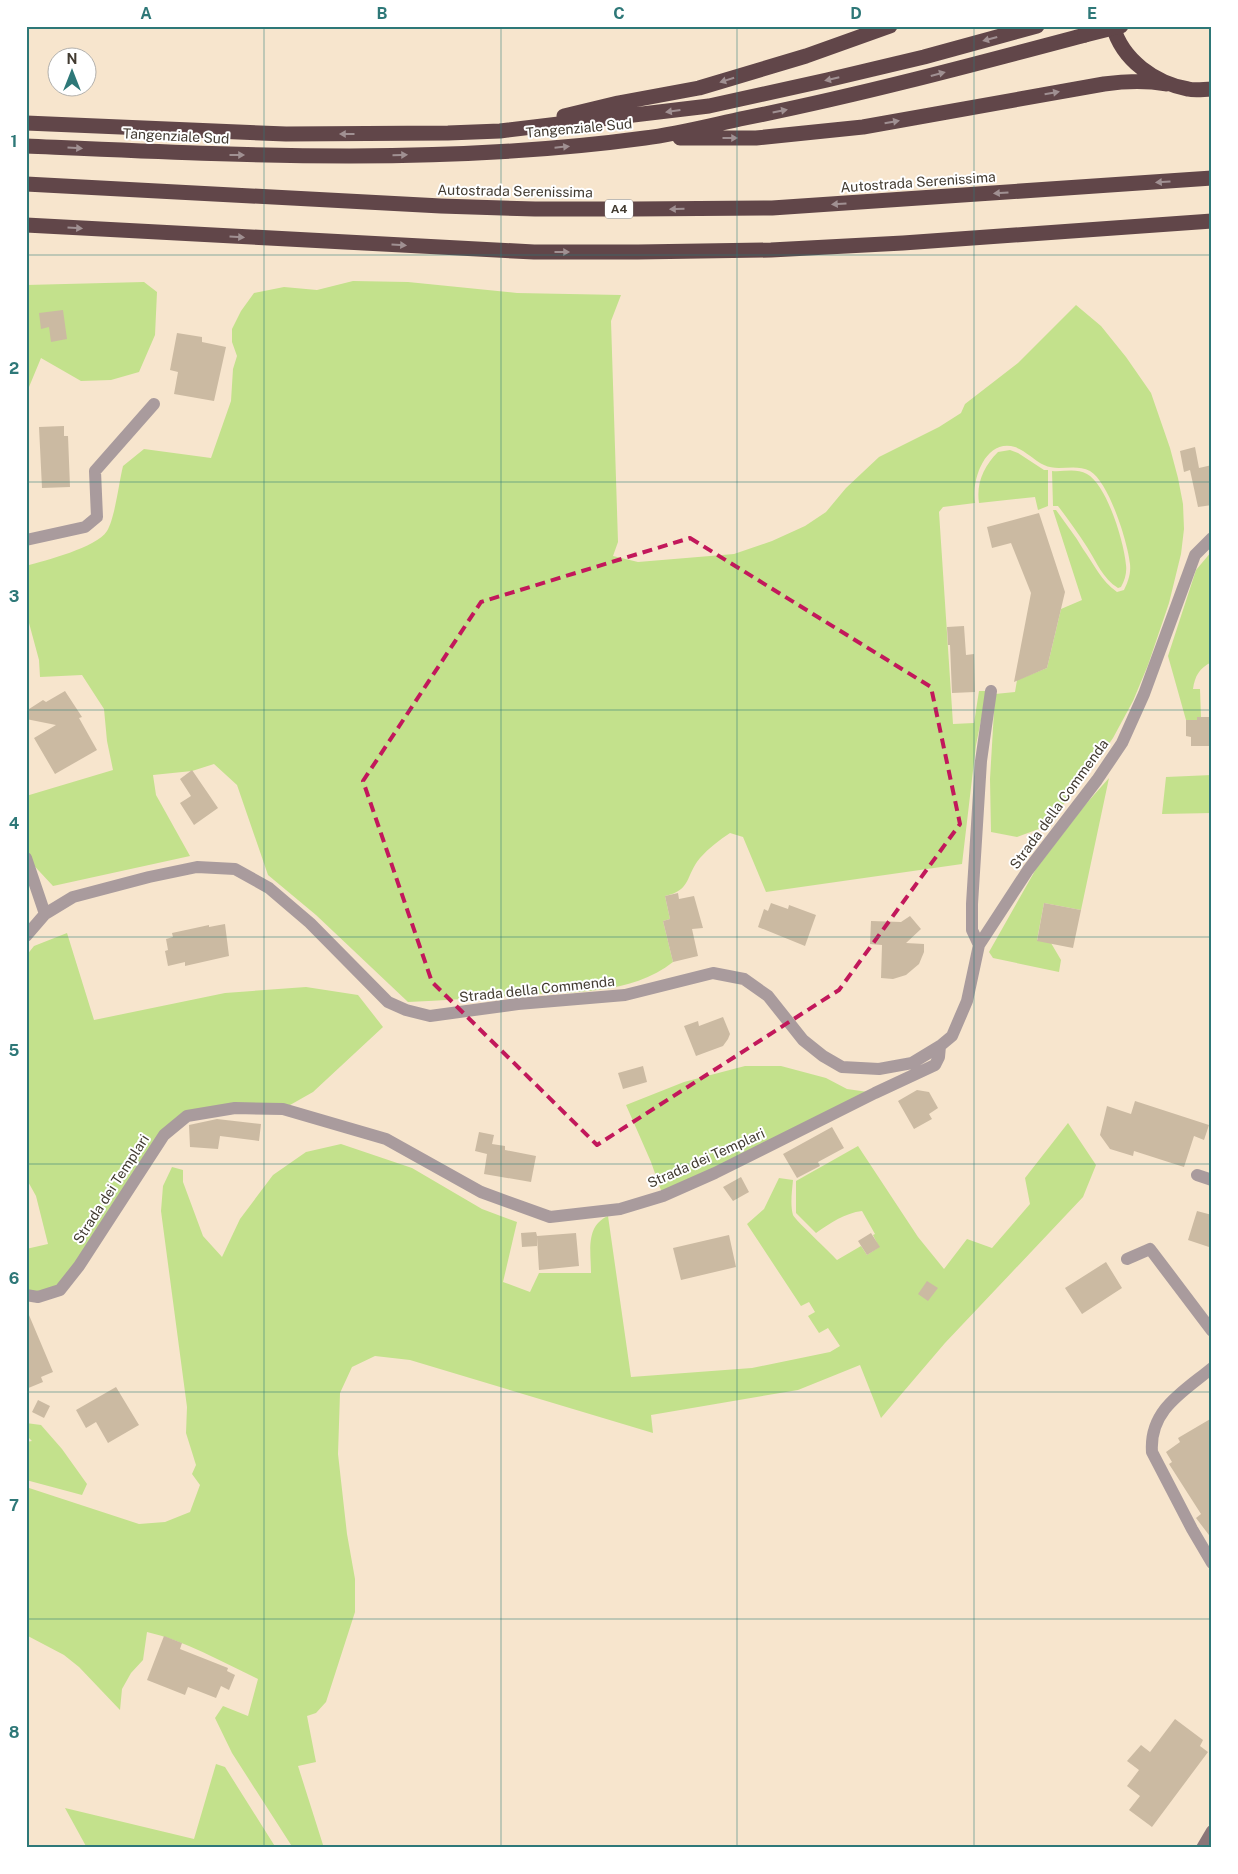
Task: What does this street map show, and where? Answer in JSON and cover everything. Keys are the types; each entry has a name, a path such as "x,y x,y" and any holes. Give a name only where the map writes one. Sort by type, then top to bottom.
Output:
{"highway":[{"path":"500,131 618,103 699,88 806,56 890,26"},
{"name":"Tangenziale Sud","path":"26,123 286,134 500,131 709,106 904,62 1037,26"},
{"path":"1113,26 1127,54 1145,71 1166,84"},
{"name":"Tangenziale Sud","path":"26,146 230,155 400,155 476,154 646,138 812,105 1121,26"},
{"path":"646,138 756,138 863,127 1131,80 1151,81 1190,90 1212,89"},
{"name":"Autostrada Serenissima","path":"26,184 441,206 535,209 634,209 782,208 1212,178"},
{"path":"26,225 534,252 629,252 771,250 1212,222"}],"street":[{"path":"26,540 85,527 97,517 95,471 154,404"},
{"name":"Strada della Commenda","path":"26,936 45,914 73,897 149,877 197,867 235,869 269,888 310,923 388,1002 406,1010 430,1016 518,1004 626,995 714,972 744,979 768,996 803,1040 823,1056 842,1066 880,1069 912,1063 940,1046 952,1036 967,1001 979,945 1028,870 1122,743 1144,694 1195,555 1212,538"},
{"name":"Strada della Commenda","path":"979,945 972,930 972,904 981,761 991,691"},
{"path":"26,858 45,914"},
{"name":"Strada dei Templari","path":"26,1295 38,1297 60,1290 79,1266 164,1135 187,1116 235,1108 283,1109 386,1139 481,1192 550,1217 620,1209 663,1196 715,1173 875,1092 935,1065 939,1057 940,1046"},
{"path":"1197,1175 1212,1180"},
{"path":"1127,1259 1150,1249 1212,1331"},
{"path":"1212,1368 1164,1409 1157,1419 1152,1441 1152,1452 1212,1563"},
{"path":"1202,1848 1212,1831"}],"highlighted area":[{"path":"690,538 931,687 960,824 839,990 597,1145 432,982 363,781 481,602"}],"green space":[{"path":"353,281 408,282 517,293 621,295 611,321 618,542 613,556 638,562 734,554 772,541 805,526 826,512 846,488 879,457 939,427 961,413 965,404 1018,363 1076,305 1101,326 1151,393 1170,448 1183,504 1184,529 1181,554 1169,603 1148,665 1133,701 1113,738 1080,785 1044,827 1017,837 991,832 990,779 995,694 1015,692 1017,680 1047,668 1061,609 1082,600 1053,510 1056,510 1102,578 1111,588 1117,592 1124,590 1129,578 1130,568 1126,542 1116,514 1104,487 1097,477 1084,469 1049,467 1015,447 1005,446 996,449 982,463 975,484 975,503 943,507 939,512 953,724 974,723 979,691 987,691 976,745 962,864 766,892 743,837 730,833 714,844 700,858 680,890 665,896 670,919 663,921 673,962 657,973 639,981 599,990 408,1002 316,915 268,875 237,785 214,764 192,771 153,775 156,795 190,856 53,886 26,857 26,796 113,770 107,741 104,709 82,675 40,677 39,660 29,623 26,619 26,566 70,553 93,543 101,537 110,525 123,466 144,449 211,458 231,401 233,369 237,356 232,342 232,329 241,311 254,293 284,287 317,290"},
{"path":"144,282 157,292 155,335 139,372 111,380 81,381 41,358 29,387 26,388 26,285"},
{"path":"1010,450 1044,470 1048,470 1048,506 1038,510 1035,497 979,503 980,482 985,469 998,452"},
{"path":"1052,471 1083,472 1094,480 1101,490 1113,515 1125,555 1126,573 1121,587 1118,588 1108,580 1058,506 1053,506"},
{"path":"1212,551 1212,662 1196,676 1193,689 1200,689 1201,717 1197,717 1197,720 1186,720 1168,656 1196,570"},
{"path":"1212,775 1212,813 1162,814 1166,777"},
{"path":"1109,778 1081,910 1044,903 1037,940 1051,943 1061,960 1059,972 993,958 989,952 1036,869 1085,805"},
{"path":"67,933 94,1020 225,993 306,987 358,995 383,1027 313,1092 283,1109 187,1116 164,1135 60,1290 26,1295 26,1249 48,1244 36,1196 26,1178 26,956 34,946"},
{"path":"745,1066 781,1066 826,1078 847,1089 875,1093 663,1196 651,1162 626,1105 684,1082"},
{"path":"1068,1123 1096,1165 1083,1197 945,1343 881,1418 860,1365 798,1390 651,1415 653,1433 410,1360 375,1356 352,1367 340,1393 338,1454 347,1534 355,1579 355,1612 326,1702 316,1713 307,1716 316,1762 298,1766 324,1848 293,1848 232,1753 215,1718 223,1706 248,1716 258,1679 190,1646 147,1632 143,1660 131,1673 122,1689 120,1710 79,1667 64,1655 26,1635 26,1487 139,1524 165,1522 190,1512 200,1485 192,1474 196,1465 186,1433 187,1407 161,1211 163,1186 172,1167 183,1170 183,1182 203,1236 222,1257 240,1219 273,1175 306,1152 341,1144 412,1168 482,1209 517,1222 503,1282 530,1292 539,1273 591,1273 590,1248 593,1233 601,1220 608,1216 631,1377 752,1368 830,1352 840,1346 828,1328 819,1333 808,1316 815,1312 809,1302 801,1306 747,1224 764,1209 779,1178 793,1180 791,1202 793,1215 837,1260 861,1246 867,1255 879,1247 873,1235 875,1234 862,1211 844,1216 816,1233 796,1213 796,1181 858,1146 918,1237 944,1269 967,1239 992,1248 1030,1204 1025,1178"},
{"path":"26,1423 41,1425 62,1449 87,1484 82,1495 26,1480 26,1442 32,1441 26,1435"},
{"path":"216,1764 225,1767 276,1848 87,1848 65,1808 194,1839"}],"building":[{"path":"63,310 67,339 51,342 49,327 41,329 39,313"},
{"path":"177,333 202,337 202,342 226,347 214,401 174,394 178,372 170,370"},
{"path":"64,426 64,436 68,436 70,487 42,488 39,427"},
{"path":"1195,447 1199,468 1212,465 1212,505 1198,507 1190,470 1184,472 1180,451"},
{"path":"1039,513 1065,592 1047,668 1014,682 1031,593 1011,543 992,548 987,527"},
{"path":"964,626 966,655 974,654 975,692 952,693 950,645 948,645 947,627"},
{"path":"65,691 82,717 79,718 97,750 55,774 34,738 56,725 26,719 26,711 43,700 46,702"},
{"path":"1197,717 1212,717 1212,746 1191,746 1191,737 1186,736 1186,720 1197,720"},
{"path":"192,770 218,808 194,825 180,803 191,796 180,779"},
{"path":"678,893 679,899 694,896 703,928 692,929 698,956 673,962 663,921 670,919 665,896"},
{"path":"771,903 788,909 789,905 816,915 805,946 758,927 764,909 768,911"},
{"path":"1044,903 1081,910 1073,948 1037,941"},
{"path":"910,916 921,929 906,943 924,944 924,952 919,964 906,975 893,979 881,978 882,945 870,944 871,921 901,922"},
{"path":"225,924 229,956 185,966 185,962 168,966 165,951 168,950 166,939 173,937 172,933 209,925 209,927"},
{"path":"723,1017 730,1034 728,1039 723,1046 696,1056 684,1026 698,1021 699,1026"},
{"path":"643,1066 647,1082 623,1089 618,1073"},
{"path":"917,1090 929,1092 938,1108 929,1114 932,1119 914,1129 898,1101"},
{"path":"1135,1101 1209,1125 1204,1140 1194,1136 1184,1167 1134,1151 1133,1156 1110,1149 1100,1135 1107,1106 1131,1114"},
{"path":"217,1119 261,1124 259,1141 220,1136 218,1149 190,1147 189,1125"},
{"path":"832,1127 844,1148 818,1162 820,1166 797,1178 783,1154"},
{"path":"479,1132 494,1135 492,1144 505,1146 505,1150 536,1156 531,1182 484,1174 487,1154 475,1151"},
{"path":"741,1177 749,1192 733,1201 723,1187"},
{"path":"1197,1211 1212,1215 1212,1248 1188,1240"},
{"path":"536,1232 537,1236 576,1233 579,1266 539,1270 537,1237 537,1246 522,1247 521,1233"},
{"path":"871,1233 880,1247 867,1255 858,1241"},
{"path":"729,1235 736,1267 681,1280 673,1248"},
{"path":"1106,1262 1122,1288 1082,1314 1065,1288"},
{"path":"927,1281 938,1288 928,1301 918,1294"},
{"path":"26,1308 53,1372 41,1377 43,1382 26,1389"},
{"path":"116,1387 139,1425 108,1443 96,1422 86,1428 76,1410"},
{"path":"38,1400 50,1406 44,1418 32,1412"},
{"path":"1212,1418 1212,1539 1196,1518 1201,1514 1169,1464 1172,1462 1166,1452 1180,1442 1178,1438"},
{"path":"164,1636 182,1643 180,1649 228,1668 227,1671 235,1675 229,1690 221,1686 216,1698 188,1687 185,1695 147,1680"},
{"path":"1175,1719 1203,1740 1200,1746 1208,1752 1152,1827 1129,1810 1140,1796 1127,1786 1139,1770 1127,1761 1141,1745 1150,1752"}]}
